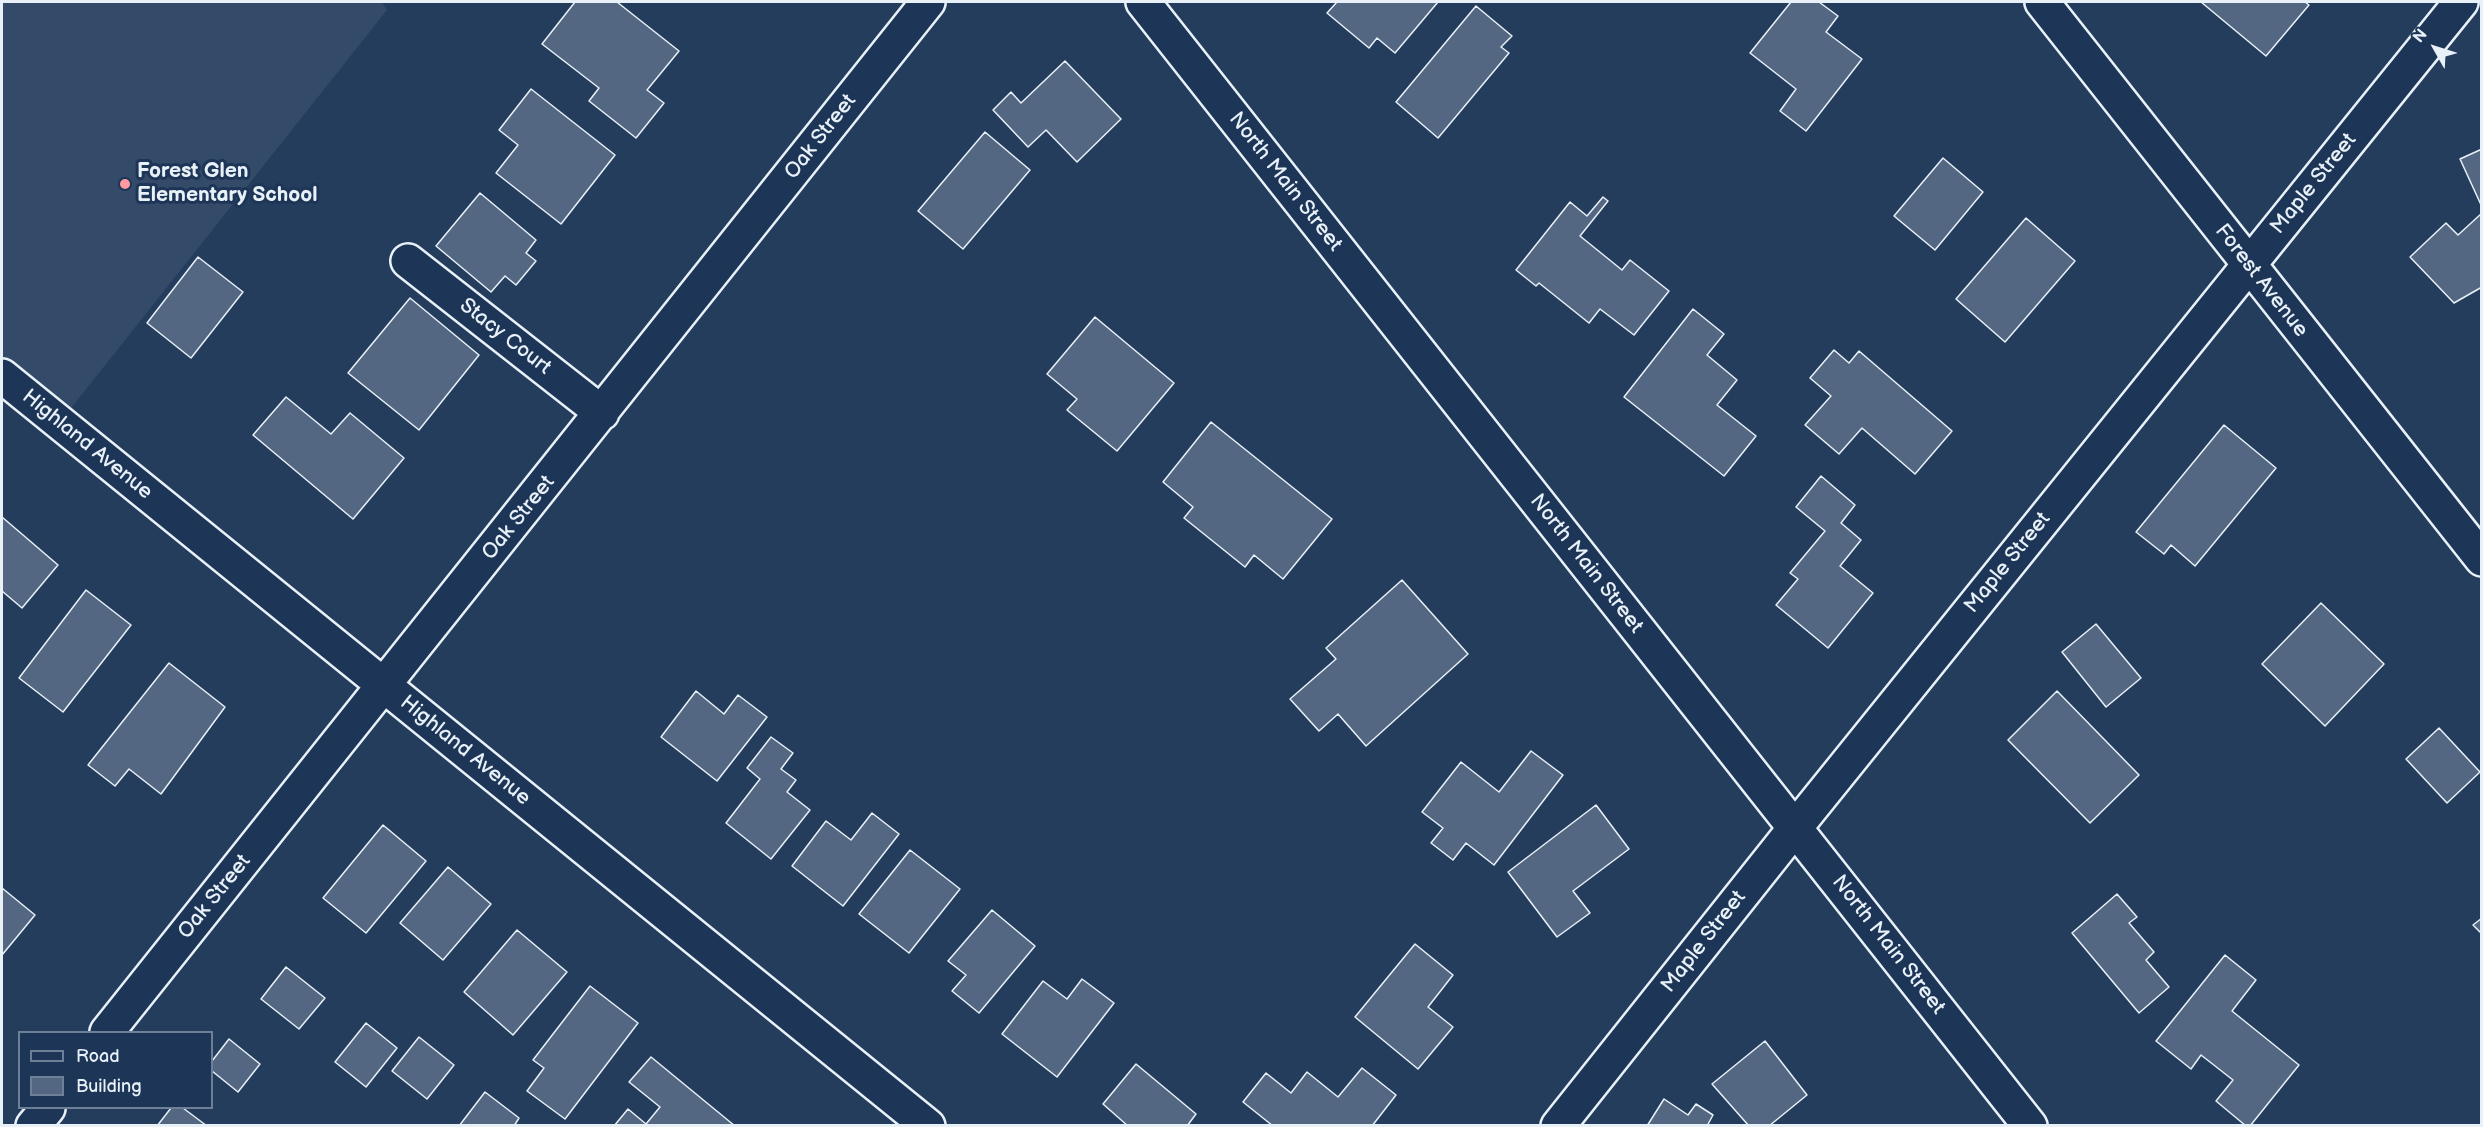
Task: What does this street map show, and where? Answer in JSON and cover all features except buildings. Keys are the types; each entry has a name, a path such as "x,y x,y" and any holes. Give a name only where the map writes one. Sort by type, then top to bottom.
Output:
{"street":[{"name":"Oak Street","path":"108,1031 928,2"},
{"name":"North Main Street","path":"1143,2 2030,1125"},
{"name":"Forest Avenue","path":"2042,2 2481,559"},
{"name":"Maple Street","path":"1558,1125 2461,2"},
{"name":"Stacy Court","path":"408,261 602,413"},
{"name":"Highland Avenue","path":"2,376 928,1125"},
{"path":"33,1125 46,1109"}],"shaded area":[{"name":"Forest Glen Elementary School","path":"2,2 382,2 387,10 68,412 2,359"}],"place":[{"name":"Forest Glen Elementary School","path":"125,184"}]}
